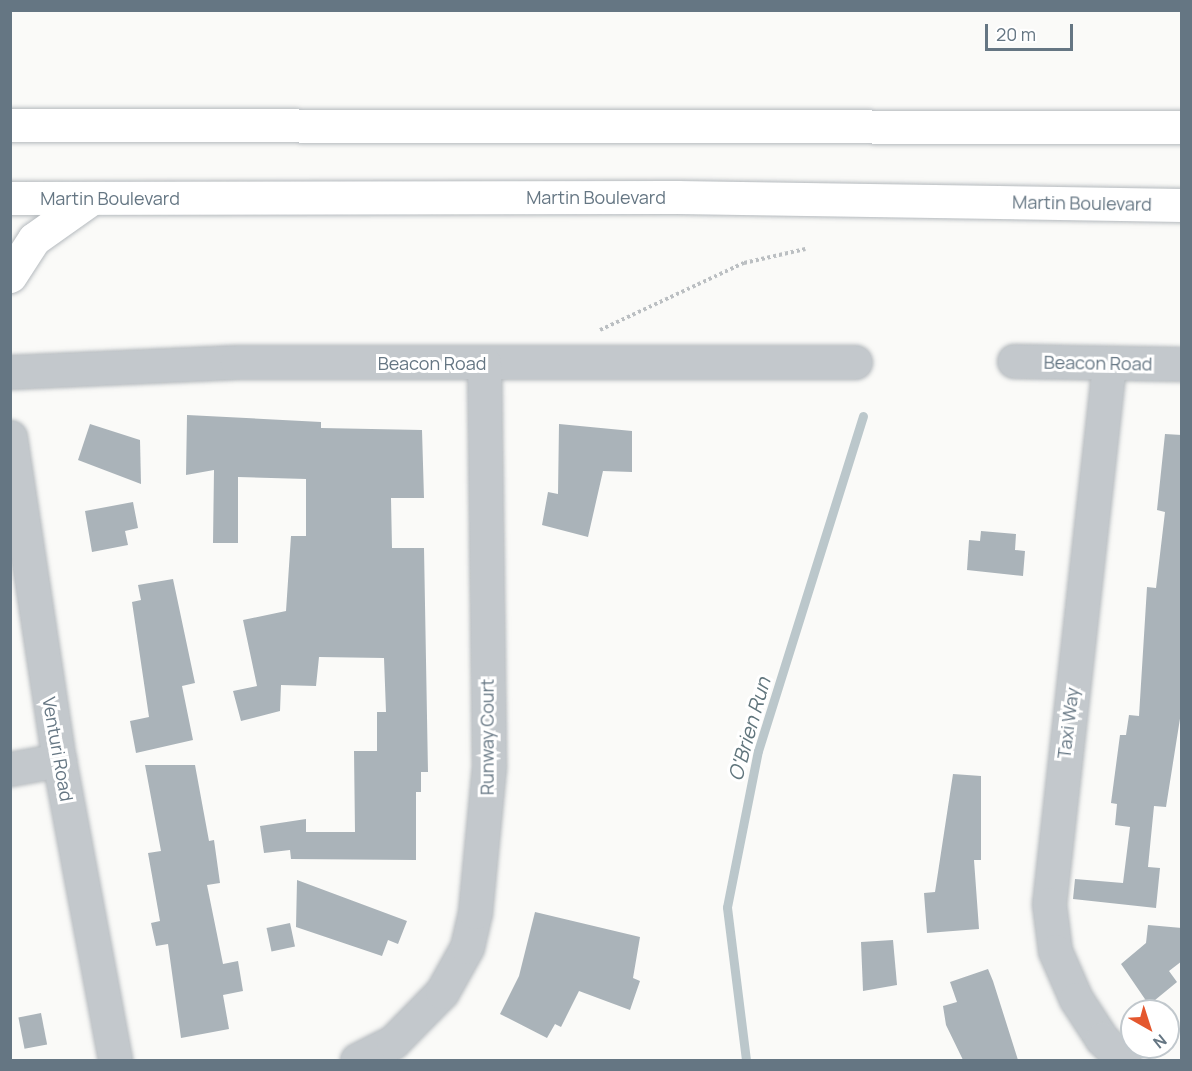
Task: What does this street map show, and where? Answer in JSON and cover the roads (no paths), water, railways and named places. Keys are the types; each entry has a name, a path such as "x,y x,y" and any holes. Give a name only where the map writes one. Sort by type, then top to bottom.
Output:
{"main road":[{"path":"10,125 1182,128"},
{"name":"Martin Boulevard","path":"10,198 677,197 1182,205"},
{"path":"10,276 34,238 92,198"}],"street":[{"name":"Beacon Road","path":"1014,361 1109,365 1182,364"},
{"name":"Beacon Road","path":"10,372 217,362 855,362"},
{"name":"Runway Court","path":"357,1060 393,1042 442,993 467,947 477,903 489,766 484,363"},
{"name":"Taxi Way","path":"1109,365 1049,904 1055,951 1077,999 1124,1060"},
{"name":"Venturi Road","path":"10,437 18,552 115,1060"},
{"path":"10,769 59,760"}],"waterway":[{"name":"O'Brien Run","path":"746,1060 727,907 758,751 863,416"}]}
